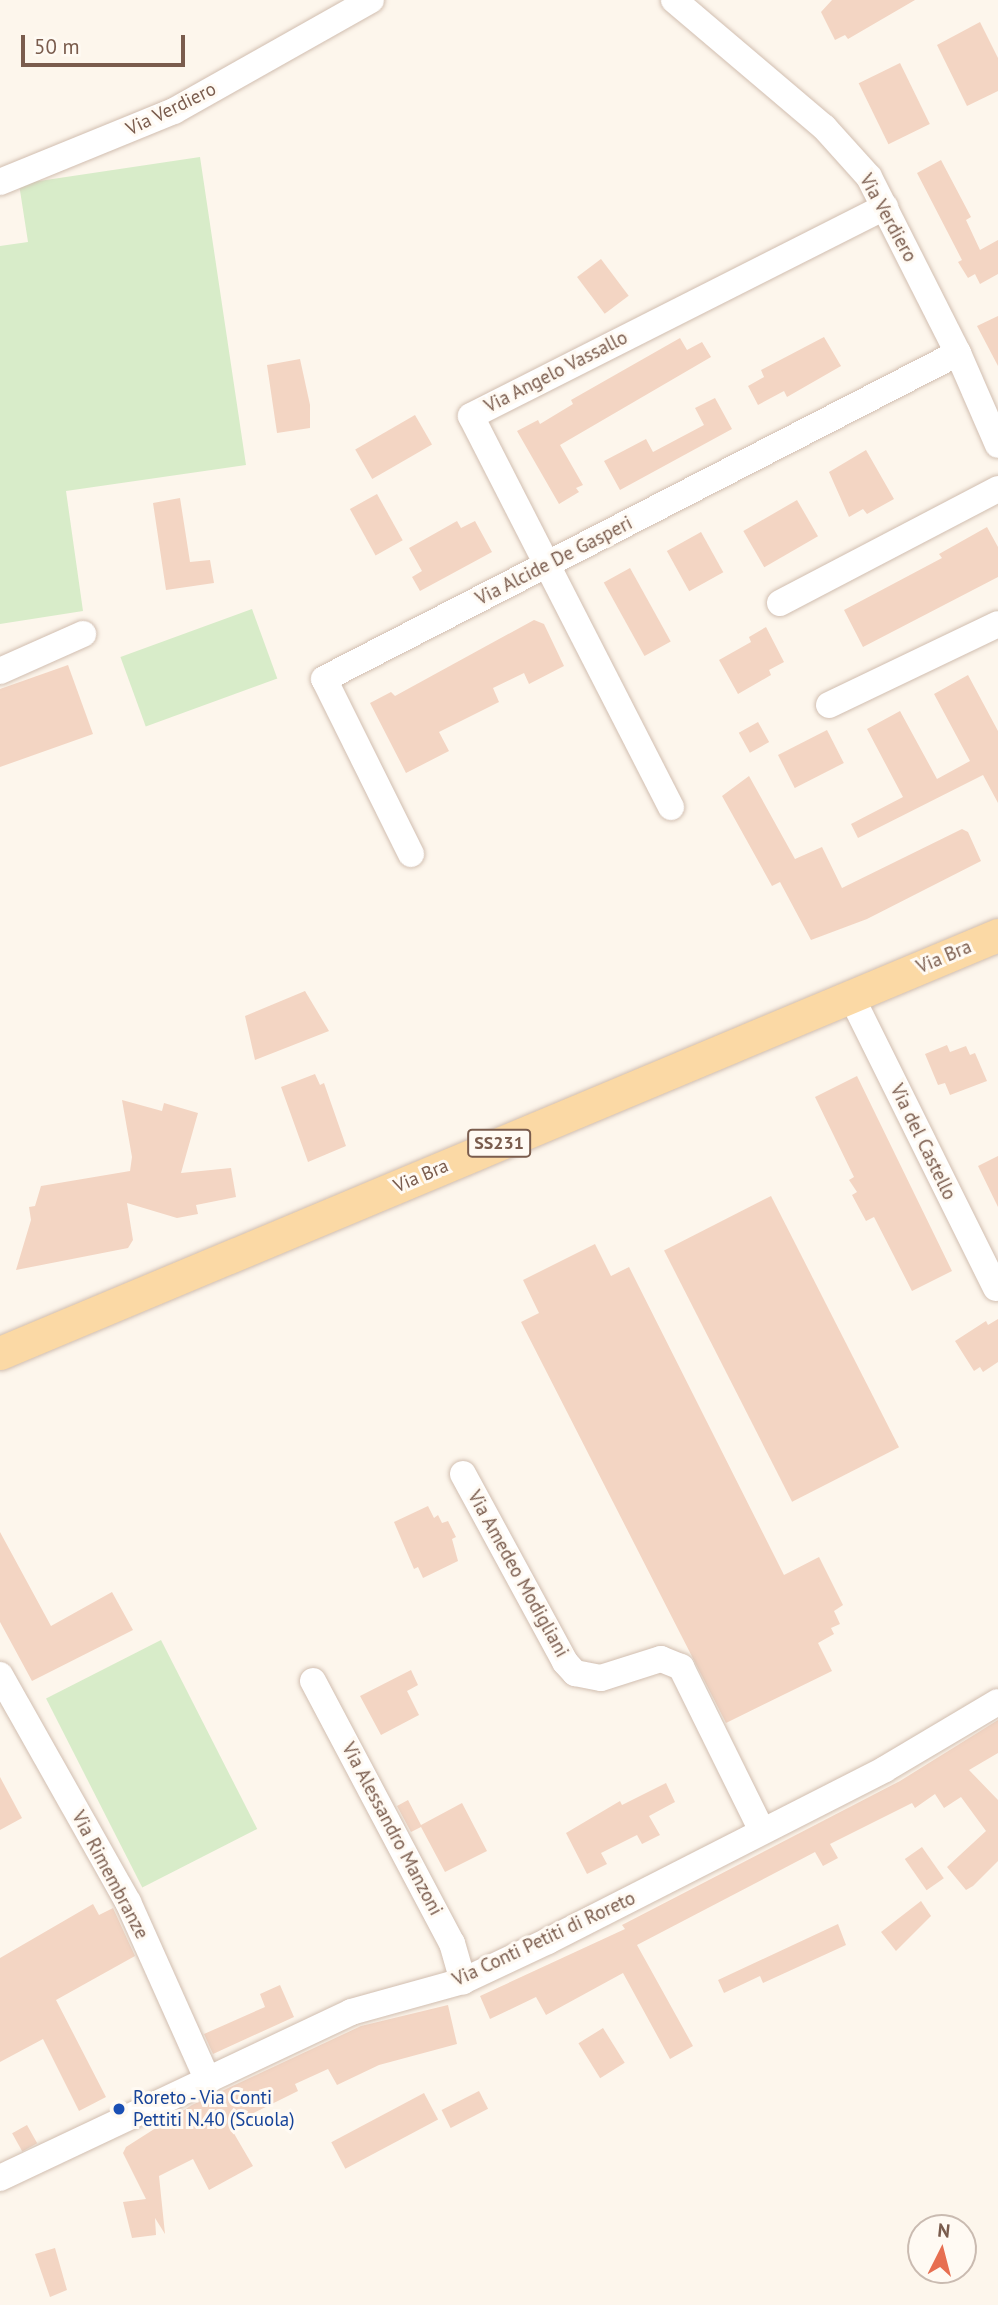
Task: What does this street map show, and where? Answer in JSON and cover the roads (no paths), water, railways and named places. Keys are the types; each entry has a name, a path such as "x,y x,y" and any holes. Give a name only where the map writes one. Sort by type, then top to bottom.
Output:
{"main road":[{"name":"Via Bra","path":"0,1353 998,935"}],"street":[{"name":"Via Verdiero","path":"0,182 174,111 371,0"},
{"name":"Via Verdiero","path":"691,3 824,127 869,177 958,353 993,415 998,445"},
{"name":"Via Angelo Vassallo","path":"671,807 471,416 885,207"},
{"name":"Via Alcide De Gasperi","path":"411,854 324,679 958,353"},
{"path":"780,603 998,489"},
{"path":"829,705 998,624"},
{"path":"0,671 83,634"},
{"name":"Via del Castello","path":"851,996 996,1288"},
{"name":"Via Amedeo Modigliani","path":"463,1474 565,1662 575,1674 601,1678 661,1659 681,1667 762,1831"},
{"name":"Via Alessandro Manzoni","path":"313,1681 452,1943 463,1980"},
{"name":"Via Rimembranze","path":"6,1686 128,1902 208,2081"},
{"name":"Via Conti Petiti di Roreto","path":"0,2178 351,2012 463,1980 885,1769 998,1702"}],"place":[{"name":"Roreto - Via Conti Pettiti N.40 (Scuola)","path":"119,2109"}]}
